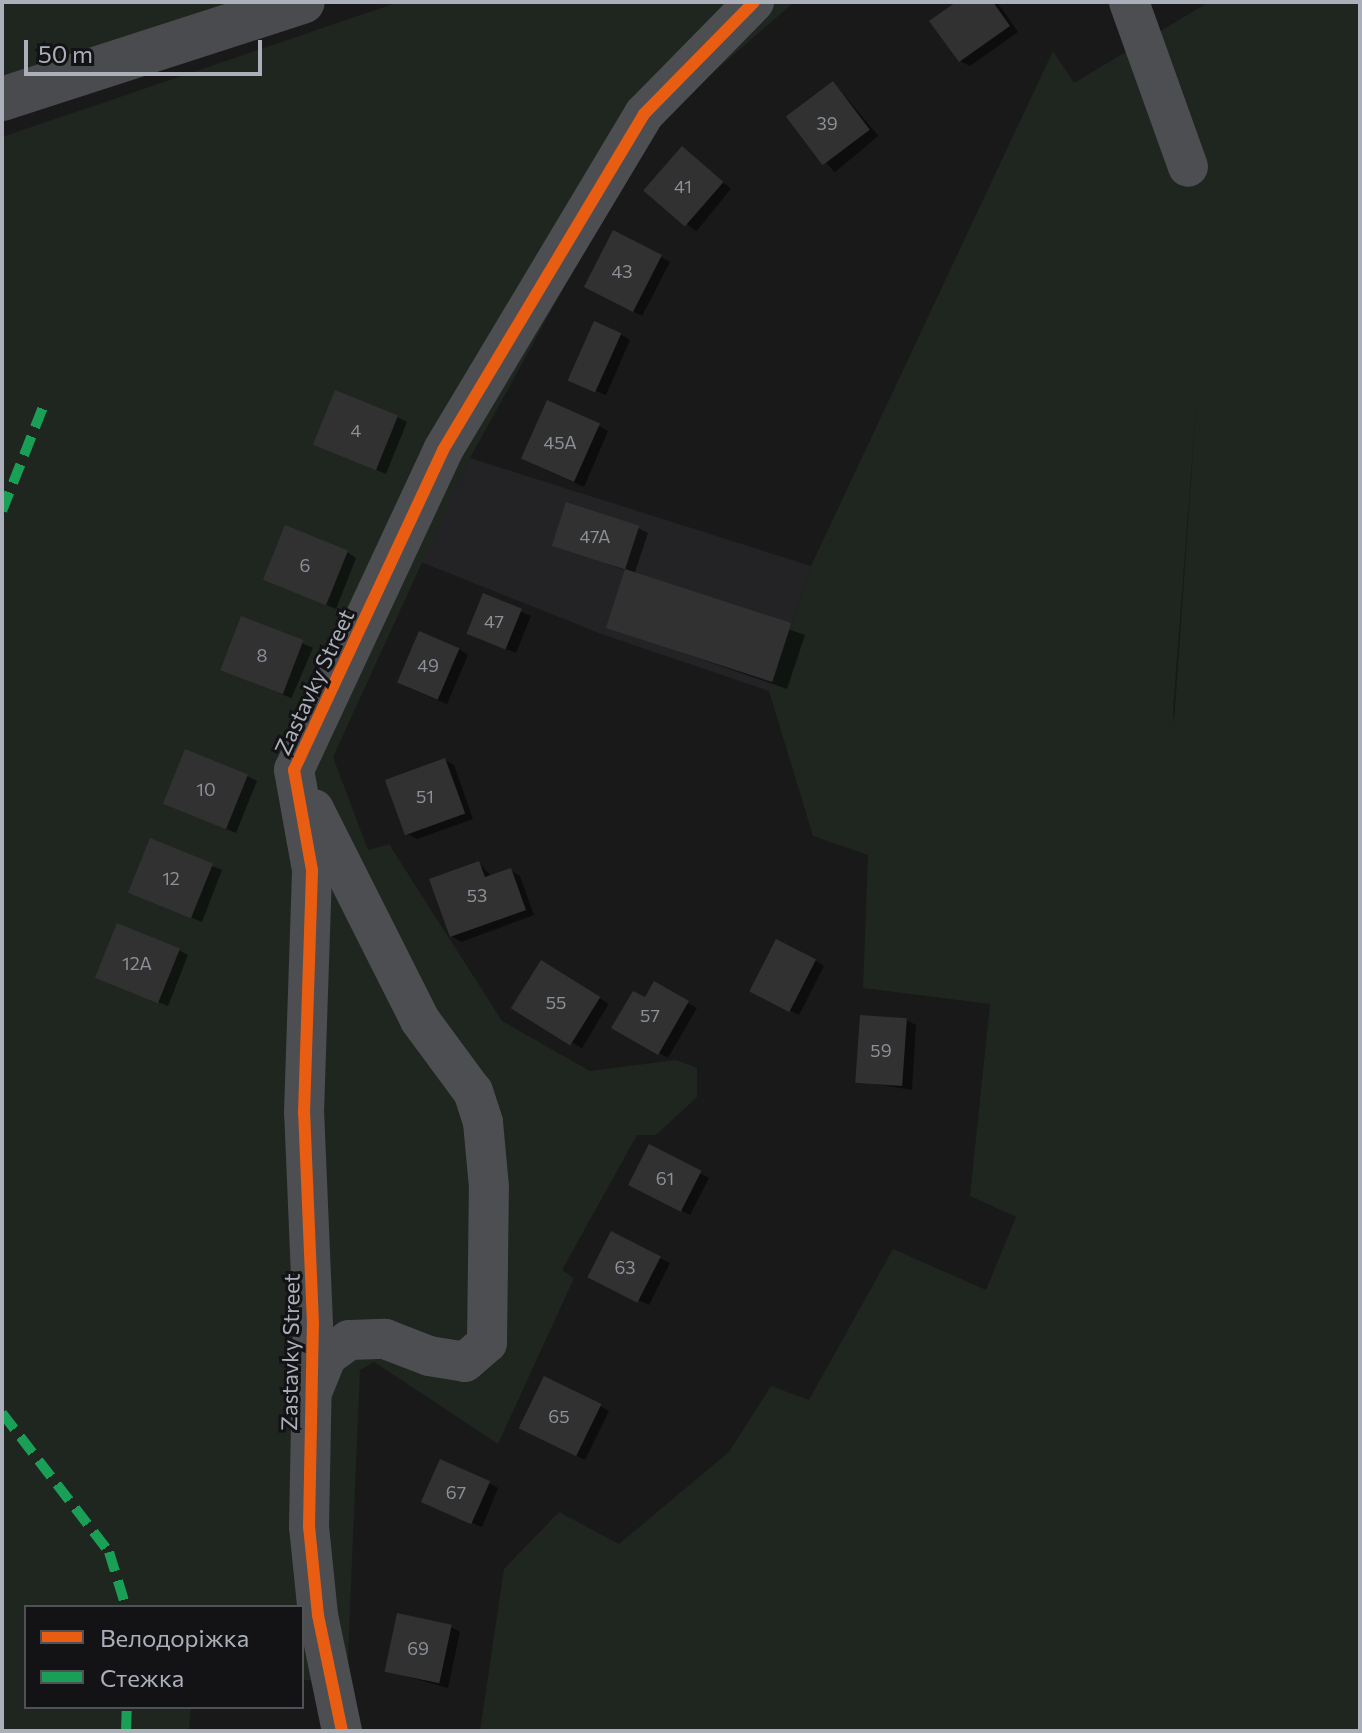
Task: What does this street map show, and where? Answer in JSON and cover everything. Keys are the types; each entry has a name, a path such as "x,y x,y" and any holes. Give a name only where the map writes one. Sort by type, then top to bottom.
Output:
{"highway":[{"path":"2,99 303,2"}],"street":[{"name":"Zastavky Street","path":"342,1731 318,1615 309,1527 309,1399 313,1324 304,1113 312,870 294,770 443,450 467,409 644,114 754,2"},
{"path":"1129,2 1188,167"},
{"path":"294,770 420,1020 473,1092 483,1122 489,1187 487,1343 465,1362 385,1339 349,1340 327,1356 309,1399"}],"shaded area":[{"path":"2,2 237,2 2,81"},
{"path":"399,2 794,2 654,124 470,458 333,757 368,850 389,844 502,1021 590,1071 676,1060 697,1068 697,1097 656,1135 637,1135 562,1270 574,1278 498,1444 374,1362 360,1370 347,1681 304,1680 304,1605 24,1605 24,1709 191,1709 189,1731 2,1731 2,137"},
{"path":"1209,2 1360,2 1360,1731 480,1731 504,1569 559,1512 619,1544 729,1452 771,1386 809,1400 893,1249 986,1290 1016,1217 970,1196 990,1004 863,988 868,855 813,836 769,691 811,566 1053,51 1074,83","holes":["1196,409 1174,723 1173,710"]},
{"path":"470,458 811,566 769,691 604,635 421,562"}],"building":[{"path":"956,2 993,2 1010,26 959,62 929,21"},
{"path":"833,81 870,130 823,165 786,117"},
{"path":"682,146 724,182 685,227 643,191"},
{"path":"613,230 662,255 633,312 584,287"},
{"path":"594,321 621,333 595,393 568,380"},
{"path":"335,390 398,415 376,470 313,445"},
{"path":"547,400 600,424 574,482 521,458"},
{"path":"566,502 639,526 625,570 552,546"},
{"path":"285,525 348,550 326,605 263,580"},
{"path":"625,569 791,623 772,682 606,628"},
{"path":"483,593 522,609 505,650 467,634"},
{"path":"241,616 304,640 283,694 220,670"},
{"path":"419,631 460,648 438,700 397,683"},
{"path":"185,749 248,774 226,829 163,804"},
{"path":"445,758 465,813 405,835 385,780"},
{"path":"150,838 213,863 191,918 128,893"},
{"path":"479,861 485,877 511,868 526,910 450,937 429,879"},
{"path":"117,923 180,948 158,1003 95,978"},
{"path":"776,939 816,959 789,1012 749,992"},
{"path":"541,960 600,997 570,1045 511,1008"},
{"path":"654,981 689,1001 658,1055 611,1028 633,991 645,997"},
{"path":"860,1015 907,1018 902,1086 855,1083"},
{"path":"649,1144 702,1171 681,1212 628,1185"},
{"path":"611,1231 661,1256 637,1303 587,1277"},
{"path":"544,1376 602,1404 576,1456 519,1428"},
{"path":"440,1459 490,1481 471,1524 421,1502"},
{"path":"397,1613 452,1625 439,1683 385,1672"}],"marked path":[{"path":"2,511 43,407"},
{"path":"2,1413 109,1552 125,1605"},
{"path":"126,1731 127,1709"}],"cycle path":[{"path":"342,1731 318,1615 309,1527 313,1324 304,1113 312,870 294,770 443,450 644,114 754,2"}]}
